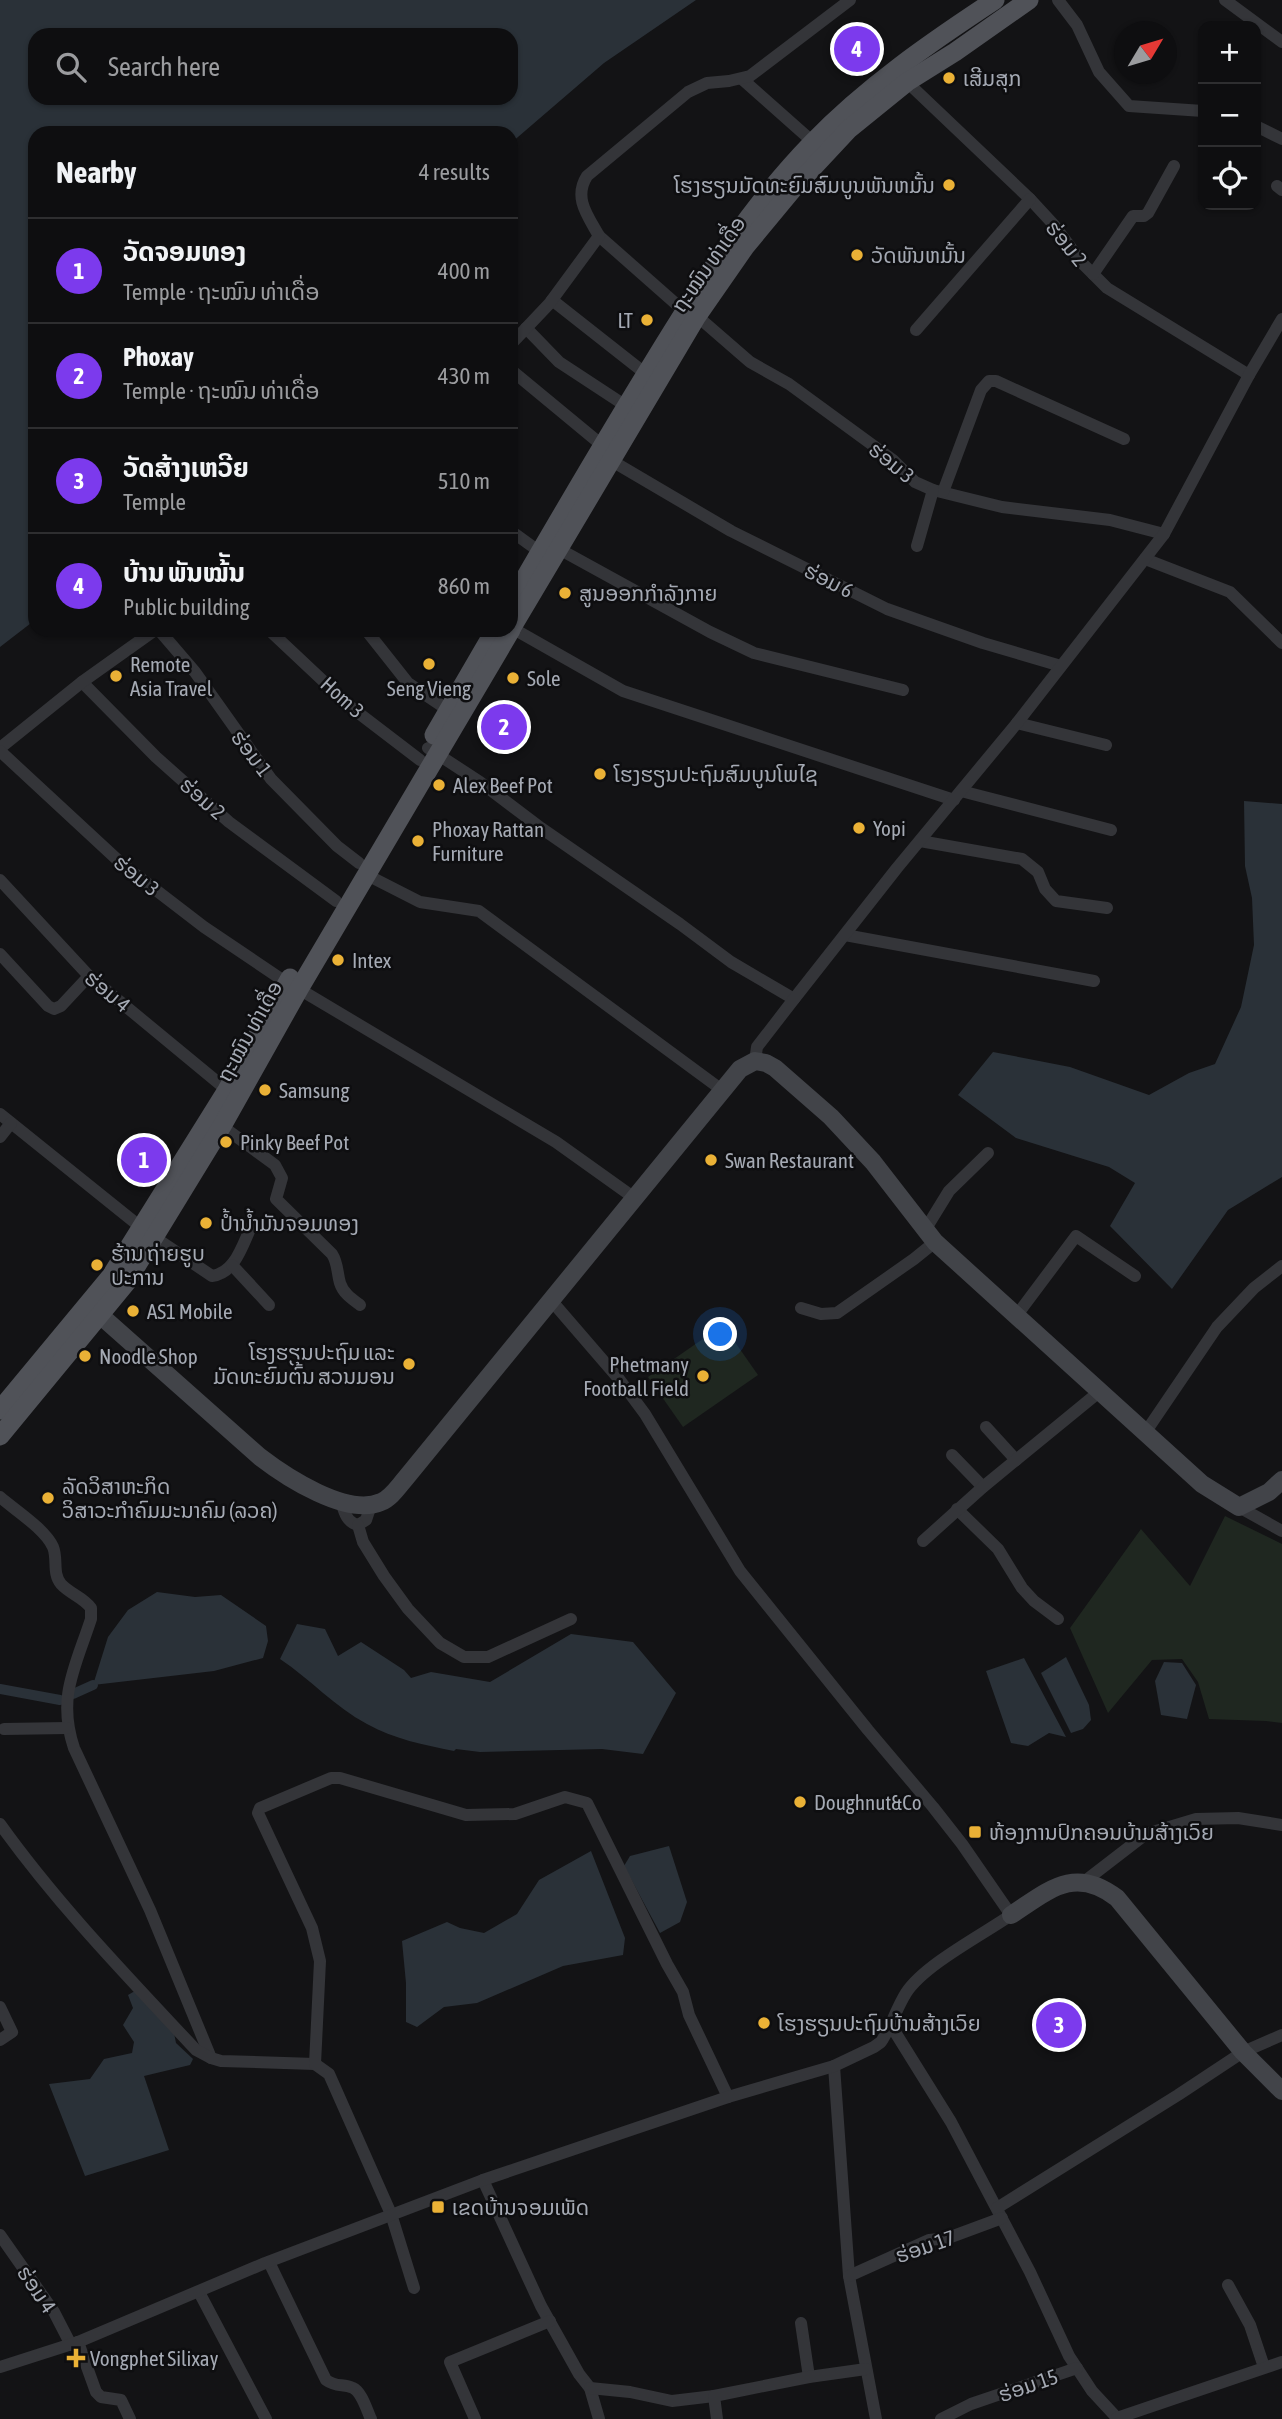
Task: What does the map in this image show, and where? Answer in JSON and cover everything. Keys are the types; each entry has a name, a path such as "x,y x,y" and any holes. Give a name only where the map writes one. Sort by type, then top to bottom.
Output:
{"main road":[{"name":"ຖະໝົນ ທ່າເດື່ອ","path":"518,609 550,550 691,314 730,240 813,142 893,71 938,37 995,0"},
{"name":"ຖະໝົນ ທ່າເດື່ອ","path":"608,454 626,406 646,374 744,247 793,189 849,129 906,82 1029,0"},
{"name":"ຖະໝົນ ທ່າເດື່ອ","path":"518,593 550,550"},
{"name":"ຖະໝົນ ທ່າເດື່ອ","path":"428,754 448,710 501,637"},
{"name":"ຖະໝົນ ທ່າເດື່ອ","path":"149,1233 227,1090 363,869 428,754 502,637"},
{"name":"ຖະໝົນ ທ່າເດື່ອ","path":"0,1436 95,1310 111,1276 149,1233 222,1126 336,901 363,869"},
{"name":"ຖະໝົນ ທ່າເດື່ອ","path":"0,1410 95,1310"}],"street":[{"path":"691,314 598,236 581,200 582,184 587,176 688,92 707,83 750,76 850,0"},
{"path":"1058,0 1077,25 1099,72 1129,106 1198,111"},
{"path":"1225,0 1282,42"},
{"path":"1271,34 1282,23"},
{"path":"743,79 813,142"},
{"name":"ຮ່ອມ 2","path":"906,82 1030,199 1054,225 1083,264 1107,288 1249,375"},
{"path":"1261,128 1282,139"},
{"path":"1093,274 1133,216 1148,213 1174,166"},
{"path":"916,330 1030,199"},
{"path":"518,337 552,300 598,236"},
{"path":"552,300 646,374"},
{"name":"ຮ່ອມ 3","path":"691,314 750,362 789,384 893,460 915,482 938,491 1002,507 1110,520 1164,534"},
{"path":"755,1061 757,1047 794,999 1017,723 1164,534 1282,319"},
{"path":"526,328 559,362 626,406"},
{"name":"ຮ່ອມ 6","path":"518,376 608,454 731,531 887,609 983,643 1061,666"},
{"path":"917,546 981,390 989,381 996,381 1124,439"},
{"path":"518,534 754,653 903,690"},
{"path":"1145,559 1230,592 1282,643"},
{"path":"518,635 623,691 958,795 1111,830"},
{"path":"0,750 82,681 147,637"},
{"name":"ຮ່ອມ 1","path":"163,637 195,673 271,779 363,869 421,902 480,911 722,1090"},
{"name":"Hom 3","path":"277,637 352,708 480,782 731,962 794,999"},
{"path":"372,637 408,683 448,710"},
{"name":"ຮ່ອມ 2","path":"82,681 156,757 229,822 336,901"},
{"path":"1017,723 1106,745"},
{"name":"ຮ່ອມ 3","path":"0,750 122,864 204,927 293,986 556,1142 633,1197"},
{"path":"920,841 1022,859 1038,872 1045,889 1056,901 1107,908"},
{"name":"ຮ່ອມ 4","path":"0,880 89,976 227,1090"},
{"path":"845,935 1094,981"},
{"path":"0,954 48,1006 54,1009 61,1006 89,976"},
{"path":"95,1310 260,1457 289,1479 341,1501 371,1505 388,1499 740,1069 755,1061 766,1063 831,1117 873,1162 930,1236 1099,1392 1202,1485 1282,1531"},
{"path":"0,1114 149,1233 212,1276 219,1275 232,1265 251,1227"},
{"path":"0,1137 11,1123"},
{"path":"222,1126 275,1165 282,1178 276,1199 332,1254 338,1268 340,1284 345,1293 360,1305"},
{"path":"802,1308 821,1314 836,1313 914,1259 930,1236 949,1191 988,1153"},
{"path":"1017,1315 1076,1236 1135,1276"},
{"path":"232,1265 269,1306"},
{"path":"1145,1433 1217,1327 1254,1288 1282,1266"},
{"path":"550,1299 619,1379 645,1414 746,1578 933,1807 1011,1915"},
{"path":"923,1541 957,1509 1099,1392"},
{"path":"986,1427 1016,1460"},
{"path":"952,1455 983,1487"},
{"path":"1239,1507 1269,1492 1282,1480"},
{"path":"0,1497 43,1533 52,1544 56,1558 55,1571 60,1582 92,1608 91,1619 66,1696 67,1728 150,1910 211,2059"},
{"path":"341,1501 346,1517 352,1524 358,1525 366,1520 371,1505"},
{"path":"957,1509 998,1549 1028,1595 1058,1619"},
{"path":"358,1525 363,1542 408,1609 440,1643 464,1657 488,1657 572,1619"},
{"path":"4,1729 67,1728"},
{"path":"315,2064 320,1961 312,1928 258,1810 321,1780 341,1778 466,1815 515,1814 565,1797 587,1803 683,1992 689,2015 729,2097"},
{"path":"1085,1881 1146,1834 1196,1819 1238,1818 1282,1825"},
{"path":"0,1824 24,1858 110,1958 196,2050 211,2059 315,2064 329,2074 391,2214 414,2288"},
{"path":"0,2367 74,2344 269,2262 483,2180 729,2097 834,2066 874,2047 885,2035 906,1993 923,1976 1011,1915 1053,1888 1067,1883 1085,1881 1098,1885 1117,1898 1243,2052 1282,2091"},
{"path":"0,2007 12,2032 0,2040"},
{"path":"890,2024 951,2122 1077,2368 1092,2391 1117,2419 1282,2362"},
{"name":"ຮ່ອມ 17","path":"849,2276 929,2240 948,2238 999,2213 1243,2052 1282,2035"},
{"path":"834,2066 849,2276 876,2419"},
{"path":"483,2180 541,2306 579,2374 590,2388 599,2419"},
{"name":"ຮ່ອມ 4","path":"0,2235 74,2344 96,2392 102,2397 122,2401 130,2419"},
{"path":"269,2262 326,2380 334,2386 357,2391 371,2419"},
{"path":"1228,2286 1250,2325 1264,2367"},
{"path":"199,2292 266,2419"},
{"path":"475,2419 450,2362 550,2321"},
{"path":"801,2323 809,2378"},
{"name":"ຮ່ອມ 15","path":"941,2419 971,2403 1077,2368"},
{"path":"590,2388 630,2392 672,2401 866,2369"},
{"path":"714,2396 717,2419"}],"shaded area":[{"path":"0,0 696,0 604,63 518,137 518,126 28,126 28,625 0,647"},
{"path":"1244,801 1282,804 1282,1177 1228,1210 1172,1289 1110,1226 1135,1183 1109,1167 1016,1138 958,1095 993,1052 1070,1067 1149,1095 1189,1073 1215,1064 1241,1007 1254,945 1252,898 1245,866"},
{"name":"Phetmany Football Field","path":"723,1325 758,1375 683,1427 648,1377"},
{"path":"1225,1516 1282,1544 1282,1723 1209,1719 1198,1682 1182,1659 1152,1660 1108,1713 1070,1628 1141,1529 1190,1586"},
{"path":"157,1592 195,1597 221,1595 266,1626 268,1641 263,1658 214,1671 93,1685 108,1637 128,1610"},
{"path":"297,1624 325,1629 338,1656 361,1642 404,1670 411,1678 431,1672 490,1682 571,1634 633,1642 676,1693 643,1754 602,1749 454,1751 398,1738 367,1724 280,1659"},
{"path":"1066,1657 1089,1705 1091,1720 1083,1729 1071,1733 1041,1673"},
{"path":"1024,1658 1066,1737 1049,1733 1028,1746 1011,1743 986,1671"},
{"path":"1164,1662 1182,1663 1196,1685 1187,1719 1161,1715 1155,1681"},
{"path":"669,1846 687,1902 680,1922 660,1933 624,1866 630,1856"},
{"path":"591,1851 625,1938 623,1955 563,1966 477,2003 444,2007 417,2027 406,2022 402,1941 447,1922 484,1933 517,1914 539,1880"},
{"path":"140,1988 173,2028 176,2043 193,2059 190,2065 144,2076 169,2150 85,2176 49,2084 90,2079 104,2059 132,2053 134,2042 123,2025 133,2008 128,1995"}],"waterway":[{"path":"73,1694 93,1685"},
{"path":"0,1689 60,1700"}],"place":[{"name":"ບ້ານ ພັນໝ້ັນ","path":"857,49"},
{"name":"ເສີມສຸກ","path":"949,78"},
{"name":"ໂຮງຮຽນມັດທະຍົມສົມບູນພັນຫມັ້ນ","path":"949,185"},
{"name":"ວັດພັນຫມັ້ນ","path":"857,255"},
{"name":"LT","path":"647,320"},
{"name":"ສູນອອກກຳລັງກາຍ","path":"565,593"},
{"name":"Seng Vieng","path":"429,664"},
{"name":"Remote Asia Travel","path":"116,676"},
{"name":"Sole","path":"513,678"},
{"name":"Phoxay","path":"504,727"},
{"name":"ໂຮງຮຽນປະຖົມສົມບູນໂພໄຊ","path":"600,774"},
{"name":"Alex Beef Pot","path":"439,785"},
{"name":"Yopi","path":"859,828"},
{"name":"Phoxay Rattan Furniture","path":"418,841"},
{"name":"Intex","path":"338,960"},
{"name":"Samsung","path":"265,1090"},
{"name":"Pinky Beef Pot","path":"226,1142"},
{"name":"ວັດຈອມທອງ","path":"144,1160"},
{"name":"Swan Restaurant","path":"711,1160"},
{"name":"ປ້ຳນ້ຳມັນຈອມທອງ","path":"206,1223"},
{"name":"ຮ້ານ ຖ່າຍຮູບ ປະການ","path":"97,1265"},
{"name":"AS1 Mobile","path":"133,1311"},
{"name":"Noodle Shop","path":"85,1356"},
{"name":"ໂຮງຮຽນປະຖົມ ແລະ ມັດທະຍົມຕົ້ນ ສວນມອນ","path":"409,1364"},
{"name":"Phetmany Football Field","path":"703,1376"},
{"name":"ລັດວິສາຫະກິດ ວິສາວະກຳຄົມມະນາຄົມ (ລວຄ)","path":"48,1498"},
{"name":"Doughnut&Co","path":"800,1802"},
{"name":"ຫ້ອງການປົກຄອນບ້າມສ້າງເວົຍ","path":"975,1832"},
{"name":"ໂຮງຮຽນປະຖົມບ້ານສ້າງເວົຍ","path":"764,2023"},
{"name":"ວັດສ້າງເຫວີຍ","path":"1059,2025"},
{"name":"ເຂດບ້ານຈອມເພັດ","path":"438,2207"},
{"name":"Vongphet Silixay","path":"76,2358"}]}
